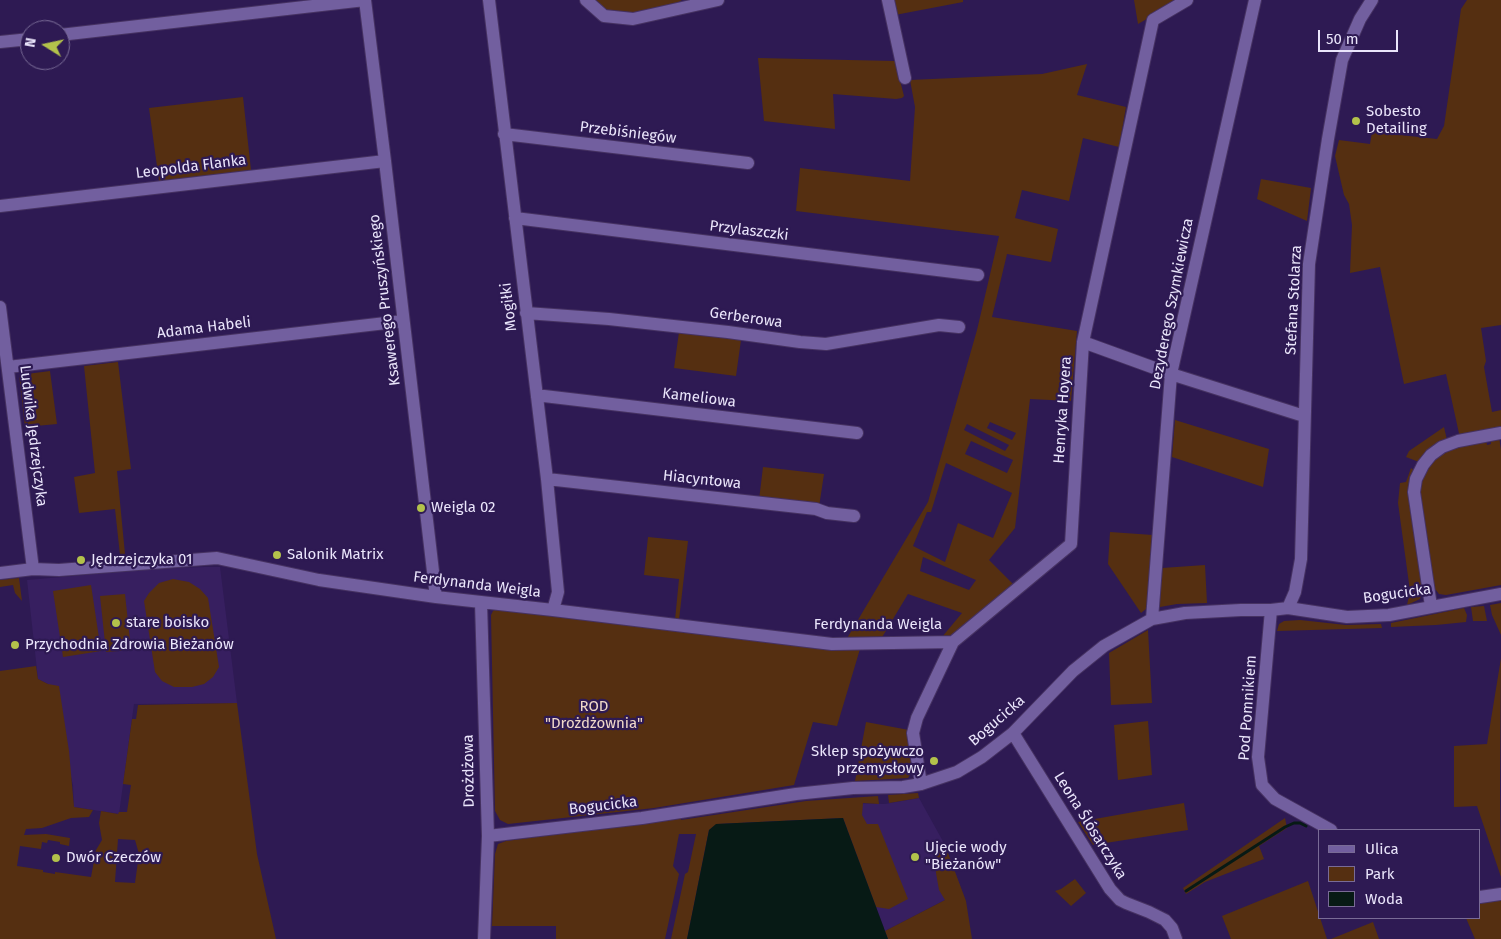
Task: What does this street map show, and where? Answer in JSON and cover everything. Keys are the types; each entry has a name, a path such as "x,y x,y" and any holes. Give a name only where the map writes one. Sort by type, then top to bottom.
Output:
{"street":[{"path":"70,35 364,0"},
{"name":"Ksawerego Pruszyńskiego","path":"364,0 385,161 436,597"},
{"name":"Mogiłki","path":"489,0 547,479 558,592 553,610"},
{"path":"586,0 604,16 633,19 718,0"},
{"path":"888,0 904,78"},
{"name":"Henryka Hoyera","path":"921,784 914,733 917,718 953,642 1071,544 1083,342 1153,20 1187,0"},
{"name":"Dezyderego Szymkiewicza","path":"1152,619 1171,374 1255,0"},
{"name":"Stefana Stolarza","path":"1288,608 1296,592 1301,559 1310,264 1328,139 1342,60 1360,19 1372,0"},
{"path":"0,42 20,40"},
{"name":"Przebiśniegów","path":"504,134 748,163"},
{"name":"Leopolda Flanka","path":"0,206 385,161"},
{"name":"Przylaszczki","path":"515,218 978,275"},
{"name":"Ludwika Jędrzejczyka","path":"0,307 33,569"},
{"name":"Gerberowa","path":"526,313 609,319 826,344 940,325 959,327"},
{"name":"Adama Habeli","path":"8,367 403,321"},
{"path":"1083,342 1171,374 1304,416"},
{"name":"Kameliowa","path":"537,397 553,397 857,433"},
{"path":"1431,606 1414,492 1416,479 1431,455 1442,448 1458,441 1501,433"},
{"name":"Hiacyntowa","path":"547,479 816,509 828,513 854,516"},
{"name":"Ferdynanda Weigla","path":"0,573 33,569 53,570 217,558 320,580 436,597 832,644 953,642"},
{"name":"Bogucicka","path":"488,836 642,818 796,794 854,788 903,787 921,784 957,772 982,757 1013,732 1088,658 1104,646 1152,619 1185,613 1288,608 1347,617 1389,615 1501,594"},
{"name":"Drożdżowa","path":"481,603 488,836 484,939"},
{"name":"Pod Pomnikiem","path":"1272,610 1258,757 1262,785 1275,799 1329,829"},
{"name":"Leona Ślósarczyka","path":"1013,732 1110,889 1120,900 1165,920 1172,928 1176,939"},
{"path":"1481,897 1501,894"}],"shaded area":[{"path":"220,567 237,703 134,704 119,814 74,807 73,785 48,684 38,679 27,580 155,569"},
{"path":"919,798 945,845 962,891 885,931 843,818 841,803 885,804"}],"green space":[{"path":"594,0 682,0 672,6 642,13 606,10"},
{"path":"893,0 963,0 963,2 895,15"},
{"path":"1134,0 1180,0 1138,24"},
{"path":"1467,0 1501,0 1501,325 1481,328 1486,361 1484,367 1492,412 1501,410 1501,430 1460,438 1446,374 1404,384 1380,267 1350,273 1352,225 1349,204 1344,195 1335,156 1339,140 1370,144 1372,132 1437,139 1444,126 1461,9"},
{"path":"758,58 895,61 904,96 896,99 833,94 835,129 764,121"},
{"path":"1087,64 1077,95 1126,107 1119,147 1083,138 1069,201 1022,190 1015,218 1058,229 1051,262 1007,254 992,317 1077,331 1071,401 1030,399 1015,528 989,560 1013,584 950,636 942,637 962,613 908,594 881,639 846,640 928,502 977,330 999,236 796,211 800,168 910,181 915,107 910,80 1042,74","holes":["990,422 1016,433 1012,440 987,428","967,424 1009,445 1005,451 964,430","971,441 1013,460 1007,473 965,454","946,463 1012,493 993,538 958,523 945,562 913,546 927,512 931,512","923,557 976,580 969,590 920,571"]},
{"path":"243,97 251,170 159,181 149,108"},
{"path":"1261,179 1311,188 1307,221 1257,199"},
{"path":"679,332 741,340 736,376 674,368"},
{"path":"118,362 131,469 117,471 125,554 120,555 115,509 79,513 74,477 95,473 84,366"},
{"path":"50,371 57,424 25,427 19,375"},
{"path":"1175,420 1269,449 1263,487 1172,457"},
{"path":"1444,427 1447,440 1419,462 1406,457 1409,451"},
{"path":"1499,437 1501,450 1501,585 1446,595 1439,594 1436,590 1433,590 1419,494 1421,483 1427,468 1438,456 1451,448 1486,439 1487,445 1491,444 1490,438"},
{"path":"763,467 824,474 819,507 786,503 785,499 775,498 773,501 759,500"},
{"path":"1411,468 1415,471 1418,558 1422,592 1420,599 1407,605 1410,591 1398,503 1400,483 1406,482"},
{"path":"1110,532 1153,535 1149,604 1141,613 1108,564"},
{"path":"648,537 688,541 679,620 675,620 679,579 644,575"},
{"path":"1205,565 1207,603 1177,604 1160,607 1162,568"},
{"path":"19,578 22,601 15,593 13,585 0,587 0,580"},
{"path":"173,579 189,582 200,589 208,598 219,667 213,677 204,684 192,687 174,687 162,681 155,672 144,601 159,583"},
{"path":"91,585 101,651 63,657 53,591"},
{"name":"stare boisko","path":"125,594 131,650 106,652 100,596"},
{"path":"1501,603 1501,635 1492,615 1490,605"},
{"path":"1484,606 1487,621 1473,621 1471,607"},
{"path":"1464,608 1467,615 1466,622 1391,627 1391,623"},
{"name":"ROD \"Drożdżownia\"","path":"496,609 860,649 837,726 813,722 794,785 654,808 508,824 500,820 495,811 491,615"},
{"path":"1300,620 1346,625 1381,624 1382,628 1277,631 1279,624 1284,621"},
{"path":"1148,630 1152,703 1111,705 1109,653"},
{"path":"1501,658 1501,877 1477,806 1454,807 1454,746 1487,744"},
{"path":"36,666 38,679 48,684 59,686 69,751 74,807 93,810 89,817 71,818 42,828 26,829 24,835 46,834 70,838 69,846 48,840 47,843 42,842 41,849 20,846 17,866 55,874 55,872 91,877 96,850 102,840 99,823 101,811 118,814 119,812 127,812 131,785 123,784 132,719 136,719 138,705 237,703 257,854 276,939 0,939 0,671","holes":["118,839 135,840 139,854 135,883 115,882"]},
{"path":"1148,721 1152,775 1118,780 1114,725"},
{"path":"866,722 909,730 913,766 908,778 855,781"},
{"path":"918,793 919,798 889,803 888,795"},
{"path":"878,796 879,804 863,803 862,815 867,824 878,824 908,899 889,909 876,907 843,818 717,824 709,830 687,939 671,939 696,834 679,834 673,866 679,874 665,939 556,939 556,926 492,926 495,854 498,844 506,841 681,818 681,820 806,801"},
{"path":"1184,803 1188,830 1093,845 1078,822"},
{"path":"1285,818 1287,828 1259,846 1264,859 1205,882 1186,894 1183,888"},
{"path":"939,843 945,845 966,901 972,939 888,939 885,931 945,900 939,890 936,873 934,850"},
{"path":"1075,879 1086,893 1071,906 1055,891"},
{"path":"1308,881 1318,912 1318,919 1320,919 1327,939 1231,939 1222,916"},
{"path":"1501,897 1501,939 1475,939 1466,919 1481,919 1481,899"},
{"path":"1373,922 1379,939 1331,939"}],"water":[{"path":"843,818 888,939 687,939 709,830 716,824"}],"waterway":[{"path":"1186,891 1285,827 1294,823 1306,826"}],"place":[{"name":"Sobesto Detailing","path":"1356,121"},
{"name":"Weigla 02","path":"421,508"},
{"name":"Salonik Matrix","path":"277,555"},
{"name":"Jędrzejczyka 01","path":"81,560"},
{"name":"stare boisko","path":"116,623"},
{"name":"Przychodnia Zdrowia Bieżanów","path":"15,645"},
{"name":"Sklep spożywczo przemysłowy","path":"934,761"},
{"name":"Ujęcie wody \"Bieżanów\"","path":"915,857"},
{"name":"Dwór Czeczów","path":"56,858"}]}
